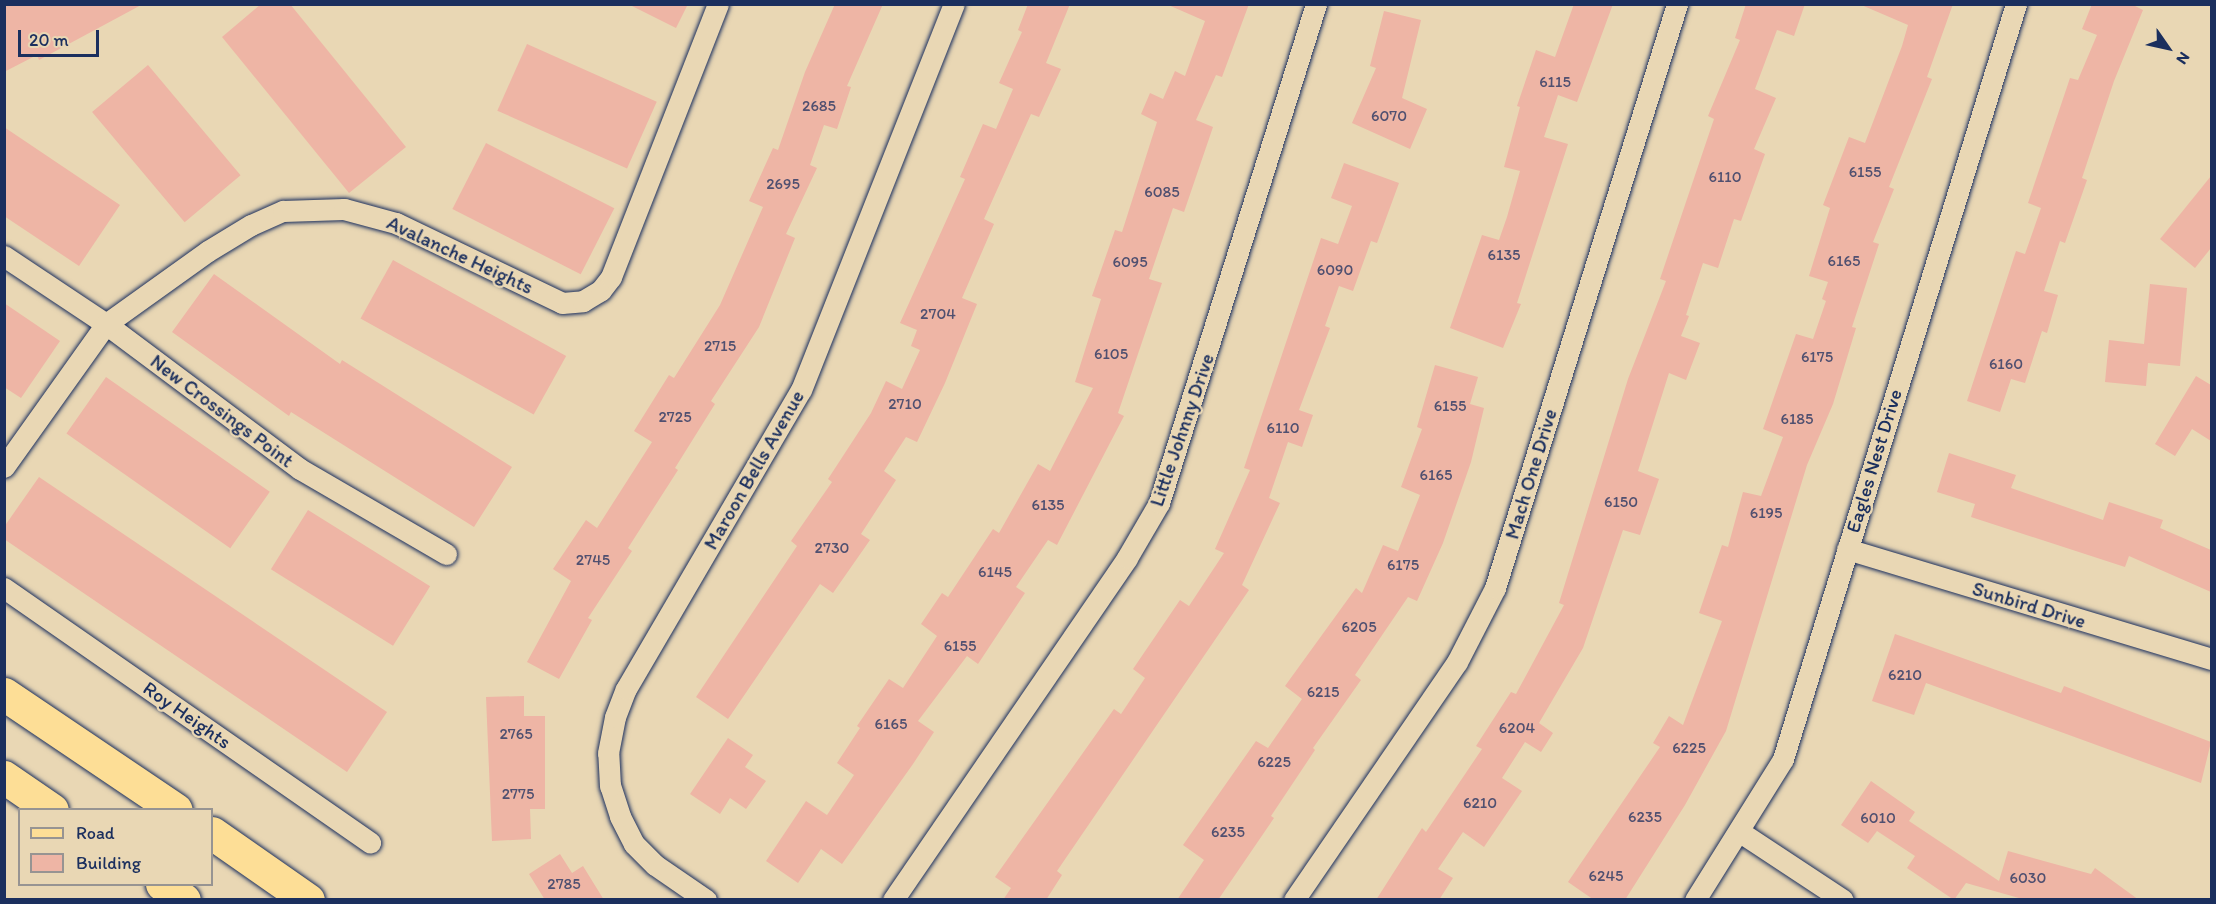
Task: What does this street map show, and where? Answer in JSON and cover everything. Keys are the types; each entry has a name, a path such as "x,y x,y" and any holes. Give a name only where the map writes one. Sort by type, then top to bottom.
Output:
{"main road":[{"path":"4,694 173,808"},
{"path":"4,777 49,808"},
{"path":"213,834 308,900"}],"street":[{"name":"Avalanche Heights","path":"4,467 106,324 251,225 284,211 311,208 344,209 396,223 562,303 583,301 601,290 611,277 718,4"},
{"name":"Maroon Bells Avenue","path":"706,900 655,865 634,844 620,816 610,786 608,753 615,717 626,689 801,390 954,4"},
{"name":"Little Johnny Drive","path":"893,900 1127,558 1159,503 1317,4"},
{"name":"Mach One Drive","path":"1294,900 1457,662 1495,588 1677,4"},
{"name":"Eagles Nest Drive","path":"1695,900 1740,832 1783,759 2016,4"},
{"name":"New Crossings Point","path":"4,256 106,324 300,469 447,554"},
{"name":"Sunbird Drive","path":"1847,549 2211,659"},
{"name":"Roy Heights","path":"4,588 370,842"},
{"path":"1740,832 1843,900"}],"building":[{"path":"4,4 143,4 39,60 37,55 4,72"},
{"path":"261,4 290,4 406,147 349,193 222,37"},
{"path":"628,4 688,4 676,28"},
{"path":"835,4 883,4 847,86 851,87 837,129 824,125 810,165 817,168 786,234 795,238 759,327 711,401 715,404 675,468 678,470 628,548 632,551 588,618 592,620 559,679 527,662 571,581 553,569 586,520 597,528 652,442 634,431 669,375 674,378 720,305 763,207 749,201 773,148 778,150 805,72"},
{"path":"1028,4 1070,4 1046,63 1061,69 1039,117 1031,114 984,219 994,224 962,298 977,304 945,383 917,442 906,437 884,471 896,480 861,534 870,540 833,593 820,584 728,719 696,697 797,546 791,541 832,482 828,479 871,413 886,381 902,389 920,350 911,346 917,330 900,323 965,179 960,177 983,124 996,129 1013,89 999,83 1022,32 1018,30"},
{"path":"1166,4 1249,4 1222,77 1216,75 1196,120 1213,127 1184,212 1173,208 1149,279 1162,283 1118,413 1124,416 1057,545 1048,540 1016,587 1025,593 978,664 967,656 918,721 934,732 913,764 842,864 821,849 798,883 766,861 806,801 827,815 854,775 837,763 860,728 857,726 889,679 903,688 937,636 921,624 942,593 948,597 993,529 999,533 1038,464 1050,471 1093,388 1075,382 1101,299 1092,296 1115,230 1122,232 1157,122 1141,114 1150,93 1163,99 1175,71 1185,76 1205,21"},
{"path":"1574,4 1613,4 1577,102 1558,95 1544,137 1568,144 1517,303 1521,304 1503,348 1450,328 1482,235 1499,240 1507,217 1520,171 1504,167 1520,107 1517,106 1536,50 1555,57"},
{"path":"1746,4 1805,4 1794,36 1777,30 1755,89 1776,98 1754,149 1765,154 1741,221 1734,219 1718,268 1703,263 1686,315 1689,316 1681,336 1700,343 1686,380 1669,373 1638,471 1659,479 1640,535 1623,530 1583,648 1539,723 1553,733 1541,752 1525,742 1502,778 1522,791 1484,847 1463,832 1438,869 1453,878 1439,900 1376,900 1422,828 1426,832 1482,749 1476,746 1511,692 1516,694 1564,605 1559,603 1628,379 1666,281 1660,279 1714,119 1708,116 1740,40 1735,38"},
{"path":"1859,4 1953,4 1927,77 1932,79 1889,187 1894,189 1873,242 1879,244 1852,327 1856,328 1833,404 1807,465 1726,731 1685,805 1625,900 1594,900 1568,882 1660,747 1653,743 1669,716 1683,725 1722,621 1699,613 1722,545 1728,547 1743,492 1761,496 1783,437 1763,429 1796,334 1813,339 1826,301 1822,299 1828,282 1809,276 1830,208 1823,205 1849,137 1865,143 1902,46 1908,25"},
{"path":"2092,4 2131,4 2143,10 2114,81 2082,178 2087,180 2065,243 2060,241 2044,291 2058,295 2047,333 2042,331 2025,383 2011,379 2000,412 1967,401 2016,251 2025,254 2041,208 2028,203 2070,78 2078,80 2097,35 2082,29"},
{"path":"1384,11 1421,20 1402,98 1427,109 1410,149 1352,123 1376,68 1370,66"},
{"path":"527,44 657,102 627,168 497,111"},
{"path":"148,65 241,175 185,222 92,112"},
{"path":"4,127 120,205 79,266 4,216"},
{"path":"486,143 614,208 581,274 452,209"},
{"path":"1344,163 1399,183 1377,243 1371,241 1353,291 1339,286 1325,326 1330,328 1299,410 1313,415 1302,447 1288,442 1269,498 1280,503 1242,585 1249,590 1057,871 1062,875 1046,900 1003,900 1011,888 995,877 1114,709 1121,714 1145,678 1133,669 1180,600 1189,606 1224,553 1215,549 1250,470 1244,468 1321,238 1338,244 1352,206 1331,198"},
{"path":"2211,176 2211,248 2195,268 2160,239"},
{"path":"393,260 566,356 534,415 361,319"},
{"path":"214,274 340,364 342,360 512,467 474,527 291,412 289,416 172,332"},
{"path":"2150,284 2187,288 2180,366 2148,363 2146,386 2105,382 2109,340 2144,344"},
{"path":"4,303 60,341 21,398 4,387"},
{"path":"1435,365 1478,377 1470,404 1484,408 1471,462 1443,543 1417,601 1408,597 1355,675 1361,680 1313,748 1315,750 1271,816 1274,818 1218,900 1177,900 1204,860 1183,845 1256,741 1268,748 1302,699 1285,686 1356,588 1362,593 1383,545 1398,551 1420,495 1401,487 1422,429 1417,427"},
{"path":"2196,376 2211,385 2211,441 2192,429 2175,456 2155,444"},
{"path":"106,377 270,492 230,548 66,434"},
{"path":"1949,453 2016,475 2011,488 2103,520 2109,502 2163,520 2160,528 2211,550 2211,592 2129,556 2125,567 1971,517 1975,504 1937,492"},
{"path":"39,477 387,712 347,772 4,539 4,527"},
{"path":"308,510 430,586 393,646 271,569"},
{"path":"1895,634 2061,693 2064,686 2211,742 2201,783 1926,683 1914,715 1872,701"},
{"path":"524,696 524,716 545,716 545,809 530,809 531,839 492,841 486,697"},
{"path":"728,738 753,755 745,767 766,781 746,809 730,798 720,814 690,794"},
{"path":"1871,781 1915,812 1909,821 1999,881 2008,851 2091,874 2095,868 2139,900 2026,900 1966,883 1954,900 1907,868 1915,856 1877,831 1868,843 1841,825"},
{"path":"560,854 572,873 583,866 604,900 545,900 529,874"}]}
